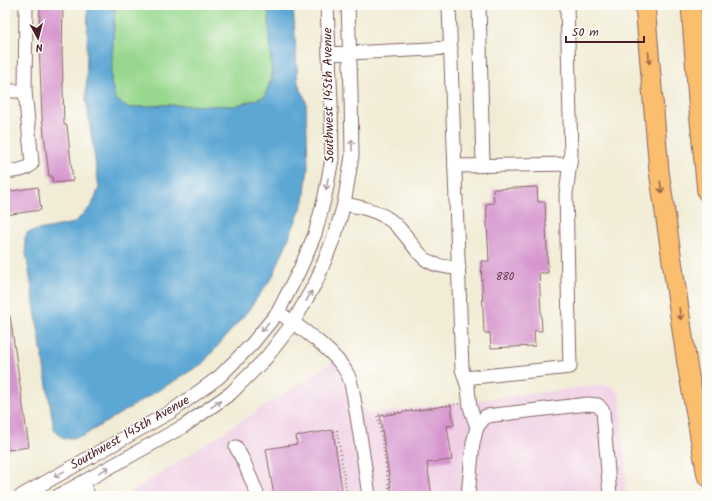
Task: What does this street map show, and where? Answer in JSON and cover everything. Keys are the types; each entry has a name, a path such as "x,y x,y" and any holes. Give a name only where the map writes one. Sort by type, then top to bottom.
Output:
{"highway":[{"path":"644,5 659,171 688,371 707,476"},
{"path":"691,5 707,192"}],"street":[{"path":"5,172 19,170 29,166 32,162 25,91 26,5"},
{"name":"Southwest 145th Avenue","path":"21,496 172,410 214,382 252,344 278,312 315,234 325,196 332,159 327,5"},
{"name":"Southwest 145th Avenue","path":"58,496 184,426 231,393 266,358 293,323 317,280 336,232 344,204 352,156 348,5"},
{"path":"449,5 462,369 470,407 477,427"},
{"path":"479,5 483,166"},
{"path":"465,378 570,367 566,194 571,155 567,5"},
{"path":"329,54 451,48"},
{"path":"5,91 25,91"},
{"path":"455,166 570,164"},
{"path":"344,204 369,209 390,220 422,257 429,262 437,265 459,268"},
{"path":"278,312 338,360 348,374 351,383 369,496"},
{"path":"468,496 473,443 477,427 486,416 588,404 598,406 603,411 610,496"},
{"path":"236,447 258,496"},
{"path":"82,483 89,496"}],"path":[{"path":"390,496 382,438 377,415 461,403"},
{"path":"337,430 347,496"}],"shaded area":[{"path":"345,354 355,373 364,412 368,414 602,385 612,387 620,394 627,496 125,496"}],"green space":[{"path":"115,5 268,5 272,78 264,97 234,106 163,105 128,108 115,99 111,82"}],"water":[{"path":"88,5 115,5 111,82 115,99 128,108 163,105 234,106 264,97 272,78 268,5 293,5 298,83 306,101 308,167 304,201 273,276 247,312 202,364 83,436 64,439 54,430 25,238 28,232 74,223 92,205 99,188 86,98"}],"building":[{"path":"40,5 63,5 62,51 64,125 67,125 73,181 53,183 52,176 49,176 42,117 39,43"},
{"path":"38,187 41,210 5,215 5,192"},
{"path":"537,187 538,202 545,202 548,273 539,273 542,331 534,331 535,346 491,348 490,333 484,333 481,261 489,261 486,204 494,203 493,189"},
{"path":"5,316 10,316 29,447 8,450 5,428"},
{"path":"451,405 454,425 447,426 452,460 427,463 432,496 392,496 380,416"},
{"path":"333,430 343,496 274,496 266,449 297,444 296,436"}]}
